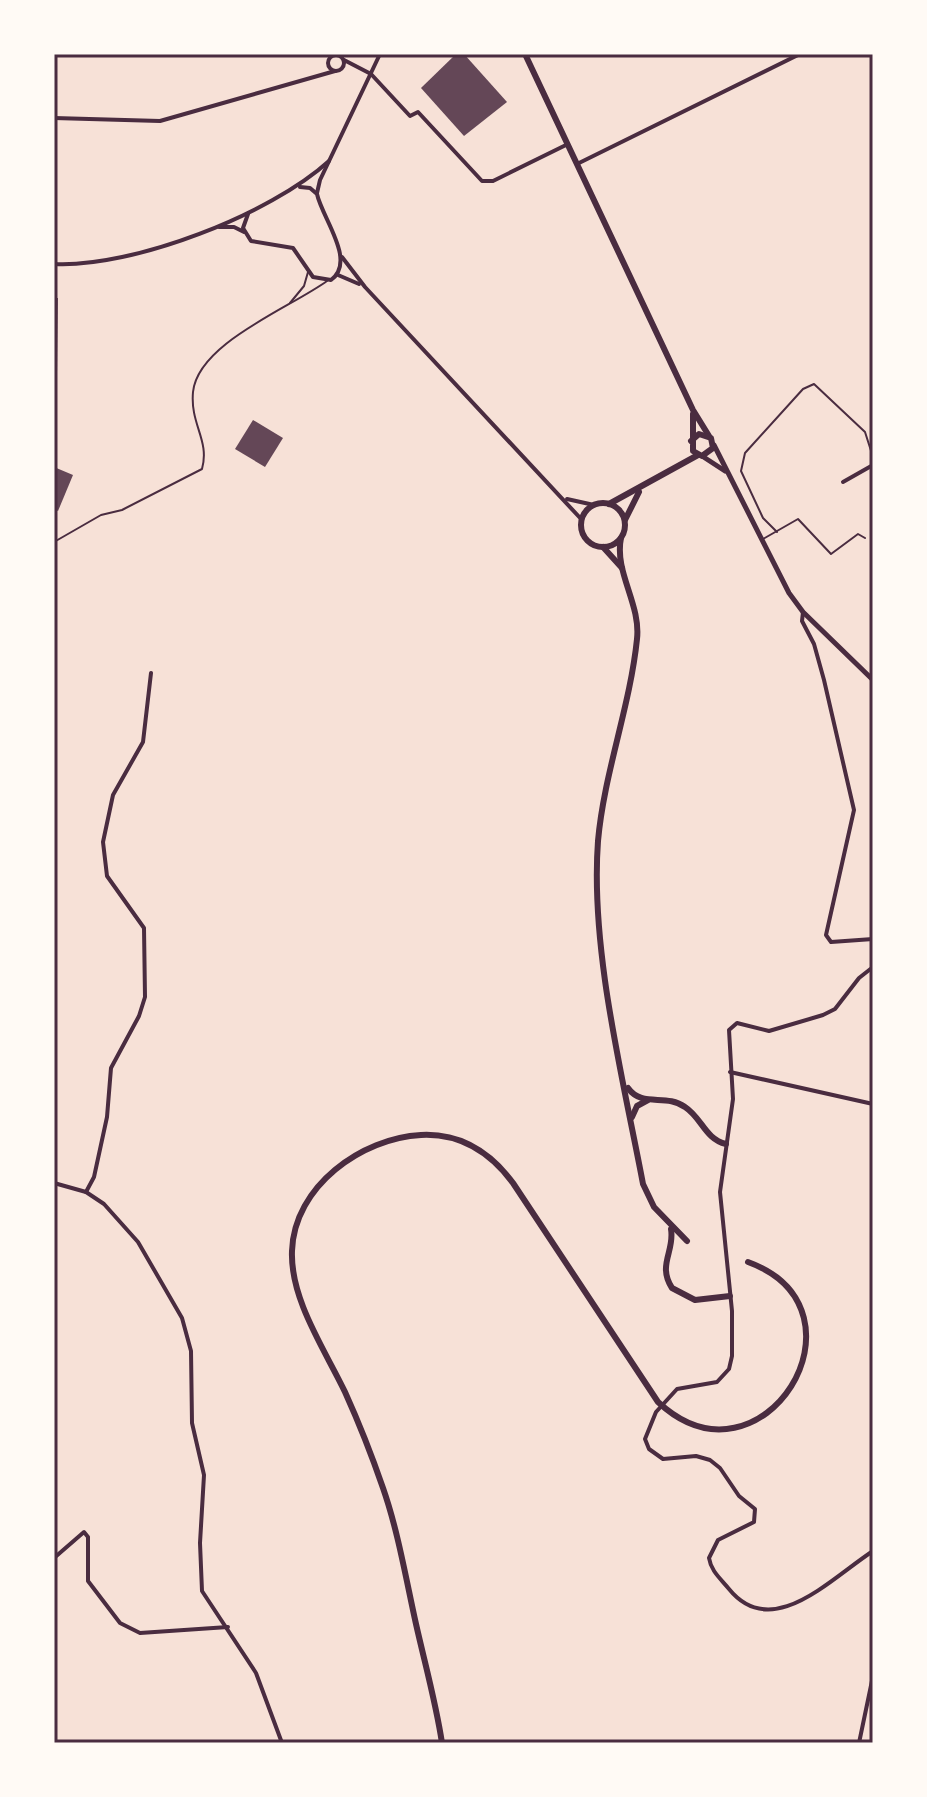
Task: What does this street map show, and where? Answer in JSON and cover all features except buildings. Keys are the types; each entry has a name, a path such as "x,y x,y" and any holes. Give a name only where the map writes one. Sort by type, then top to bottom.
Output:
{"main road":[{"path":"525,54 693,410 711,438 711,452 674,465 641,489 609,504 594,505 582,520 586,539 603,547 624,571"},
{"path":"693,410 691,442 700,456"},
{"path":"674,465 699,434 711,438"},
{"path":"641,489 625,520 621,538 624,571 636,611 637,639 603,804 598,844 600,928 643,1184 654,1207 686,1241 671,1245"},
{"path":"609,504 625,520"},
{"path":"603,547 621,538"},
{"path":"626,1084 634,1096 673,1101 684,1106 712,1138 726,1144"},
{"path":"632,1123 637,1106 648,1100"},
{"path":"442,1743 384,1491 355,1415 306,1308 292,1266 297,1226 315,1194 344,1161 363,1149 394,1138 442,1136 474,1146 499,1165 643,1384 670,1413 704,1429 734,1428 765,1414 793,1386 802,1369 807,1348 800,1306 792,1291 774,1275 748,1262"},
{"path":"670,1227 671,1245 664,1270 677,1292 695,1300 730,1296"}],"street":[{"path":"317,194 329,161 380,54"},
{"path":"577,164 800,54"},
{"path":"316,76 328,59 341,56 371,74 410,116 418,112 482,181 493,181 568,144"},
{"path":"338,70 341,56"},
{"path":"328,59 338,70"},
{"path":"54,118 160,121 338,70 357,68"},
{"path":"54,264 85,266 217,227 298,187 329,161"},
{"path":"298,187 310,188 317,194 342,257 365,287 582,520"},
{"path":"244,232 249,212"},
{"path":"217,227 234,227 257,243 293,248 316,279 327,281 337,276 349,277 365,287"},
{"path":"337,276 342,257"},
{"path":"711,438 803,612 873,680"},
{"path":"700,456 717,462 728,474"},
{"path":"843,482 873,465"},
{"path":"564,498 594,505"},
{"path":"803,612 802,621 814,644 824,680 854,810 826,935 831,942 873,939"},
{"path":"86,1192 94,1177 107,1117 111,1068 139,1016 145,997 144,928 107,876 103,842 113,795 143,742 151,673"},
{"path":"873,967 859,978 835,1009 823,1015 769,1031 743,1024 732,1025 730,1072 733,1099 720,1192 733,1333 729,1369 717,1382 686,1385 667,1398 656,1412 645,1439 656,1456 671,1460 696,1456 710,1460 720,1468 739,1496 755,1509 754,1522 718,1540 709,1558 712,1570 744,1605 770,1612 788,1607 873,1551"},
{"path":"730,1072 873,1104"},
{"path":"54,1183 86,1192 104,1204 138,1242 182,1318 191,1351 192,1423 204,1475 200,1543 202,1591 256,1673 282,1743"},
{"path":"54,1558 84,1532 88,1537 88,1581 129,1630 140,1633 228,1627"},
{"path":"859,1743 873,1676"}],"lane":[{"path":"290,304 304,286 308,272"},
{"path":"54,542 101,515 122,510 202,469 207,452 194,421 193,391 199,369 215,352 327,281"},
{"path":"777,532 763,518 741,471 745,453 803,389 814,384 865,432 873,457"},
{"path":"762,539 798,519 831,554 858,534 865,538"}]}
